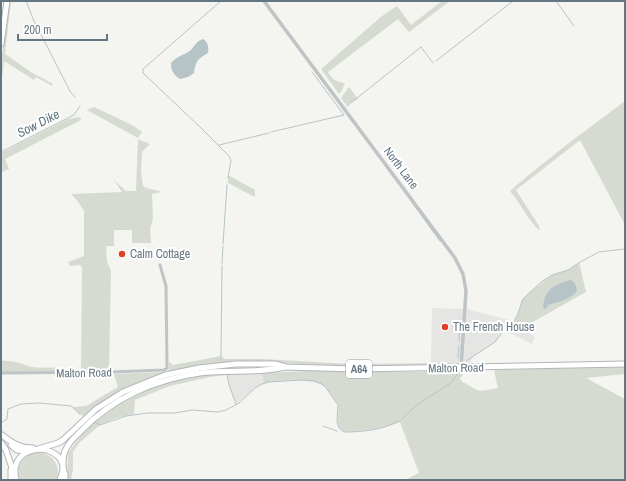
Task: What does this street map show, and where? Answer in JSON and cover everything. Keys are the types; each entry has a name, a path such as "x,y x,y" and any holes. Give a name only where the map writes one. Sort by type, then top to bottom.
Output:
{"highway":[{"path":"1,44 6,1"},
{"name":"Malton Road","path":"166,378 219,371 274,370 286,367 356,369 625,364"},
{"name":"A64","path":"38,449 63,440 92,413 115,396 136,386 166,378"},
{"name":"A64","path":"65,480 63,466 64,453 69,444 90,421 100,413 132,394 166,378"},
{"path":"1,435 17,450 28,452"},
{"name":"A64","path":"1,435 12,443 21,447 45,447"},
{"path":"1,443 6,450 14,479"},
{"path":"14,479 17,462 22,455 38,449 54,454 63,466 60,480"}],"street":[{"name":"North Lane","path":"264,1 455,258 463,274 466,291 461,368"},
{"name":"Malton Road","path":"1,373 159,371 167,368 166,286 160,265"}],"shaded area":[{"path":"9,1 11,1 5,54 31,72 53,84 52,86 36,77 34,80 4,61 1,87 1,64"},
{"path":"442,1 450,1 409,32 398,19 328,72 335,80 345,83 339,94 321,69 382,16 397,6 411,25"},
{"path":"203,39 208,45 208,53 198,60 194,73 188,77 180,79 173,72 171,63 190,51 198,41"},
{"path":"349,87 358,99 346,105 341,98"},
{"path":"625,101 625,225 580,140 516,190 539,226 540,231 510,191 565,146"},
{"path":"94,107 132,125 142,132 138,138 87,110"},
{"path":"80,117 81,120 5,159 9,169 1,172 1,153 68,119"},
{"path":"138,139 150,144 142,152 141,172 143,186 161,192 152,194 153,219 150,229 151,243 132,243 132,230 114,230 114,246 106,246 107,262 111,270 109,370 81,371 82,267 79,265 70,266 68,262 84,256 84,211 71,194 122,192 114,180 126,191 136,191"},
{"path":"228,175 255,190 255,197 228,183"},
{"path":"579,262 586,292 522,328 513,322 517,316 522,300 530,292 552,275 568,270"},
{"path":"570,280 574,283 577,291 571,297 548,305 546,309 543,308 548,292 555,286"},
{"path":"432,308 466,309 510,320 535,337 532,344 504,330 495,342 474,356 469,363 431,364"},
{"path":"222,356 224,359 262,359 352,364 460,363 460,366 361,366 265,363 211,364 184,368 158,375 132,385 83,416 72,407 86,406 118,387 114,374 165,372 169,370 169,362 173,365"},
{"path":"1,361 13,362 36,368 57,368 61,369 61,371 1,372"},
{"path":"625,367 625,374 586,378 625,399 625,480 405,480 419,473 400,422 373,429 344,432 338,423 336,401 329,391 323,386 310,381 285,381 264,384 262,373 327,370 401,372 463,371 463,375 460,378 462,382 482,391 498,388 494,370"},
{"path":"248,372 262,373 264,384 255,388 236,404 227,375"},
{"path":"248,372 210,377 170,386 135,400 134,414 116,418 100,425 79,443 73,452 73,469 71,480 67,480 68,453 89,426 118,405 155,386 178,379 201,375"},
{"path":"36,452 47,455 54,460 58,469 57,480 20,480 19,466 21,462 27,456"}],"waterway":[{"name":"Sow Dike","path":"26,1 34,21 71,93 75,97"},
{"path":"221,1 143,69 143,73 229,156 231,160 228,178"},
{"path":"436,61 513,1"},
{"path":"556,1 574,26"},
{"path":"347,106 421,47 433,63"},
{"path":"271,132 344,115 312,72"},
{"name":"Sow Dike","path":"1,152 74,115 80,106"},
{"path":"219,145 269,133"},
{"path":"223,244 227,185"},
{"path":"411,201 440,241"},
{"path":"222,264 223,246"},
{"path":"511,325 517,316 523,299 541,282 552,275 568,270 599,252 625,249"},
{"path":"221,356 222,266"},
{"path":"459,341 460,320"},
{"path":"502,333 504,329"},
{"path":"466,361 495,342 501,334"},
{"path":"458,358 459,346"},
{"path":"401,420 418,404 451,383 460,371"},
{"path":"227,375 236,404"},
{"path":"94,422 100,425 126,416 148,413 175,413 192,410 218,412 226,410 239,403 255,388 262,384 268,382 302,380 314,381 322,384 327,389 338,405 337,421 339,428 344,432 372,430 386,427 399,421"},
{"path":"1,423 7,419 8,409 21,404 39,403 71,406 80,414"},
{"path":"323,426 337,431"}],"place":[{"name":"Calm Cottage","path":"122,254"},
{"name":"The French House","path":"445,327"}]}
